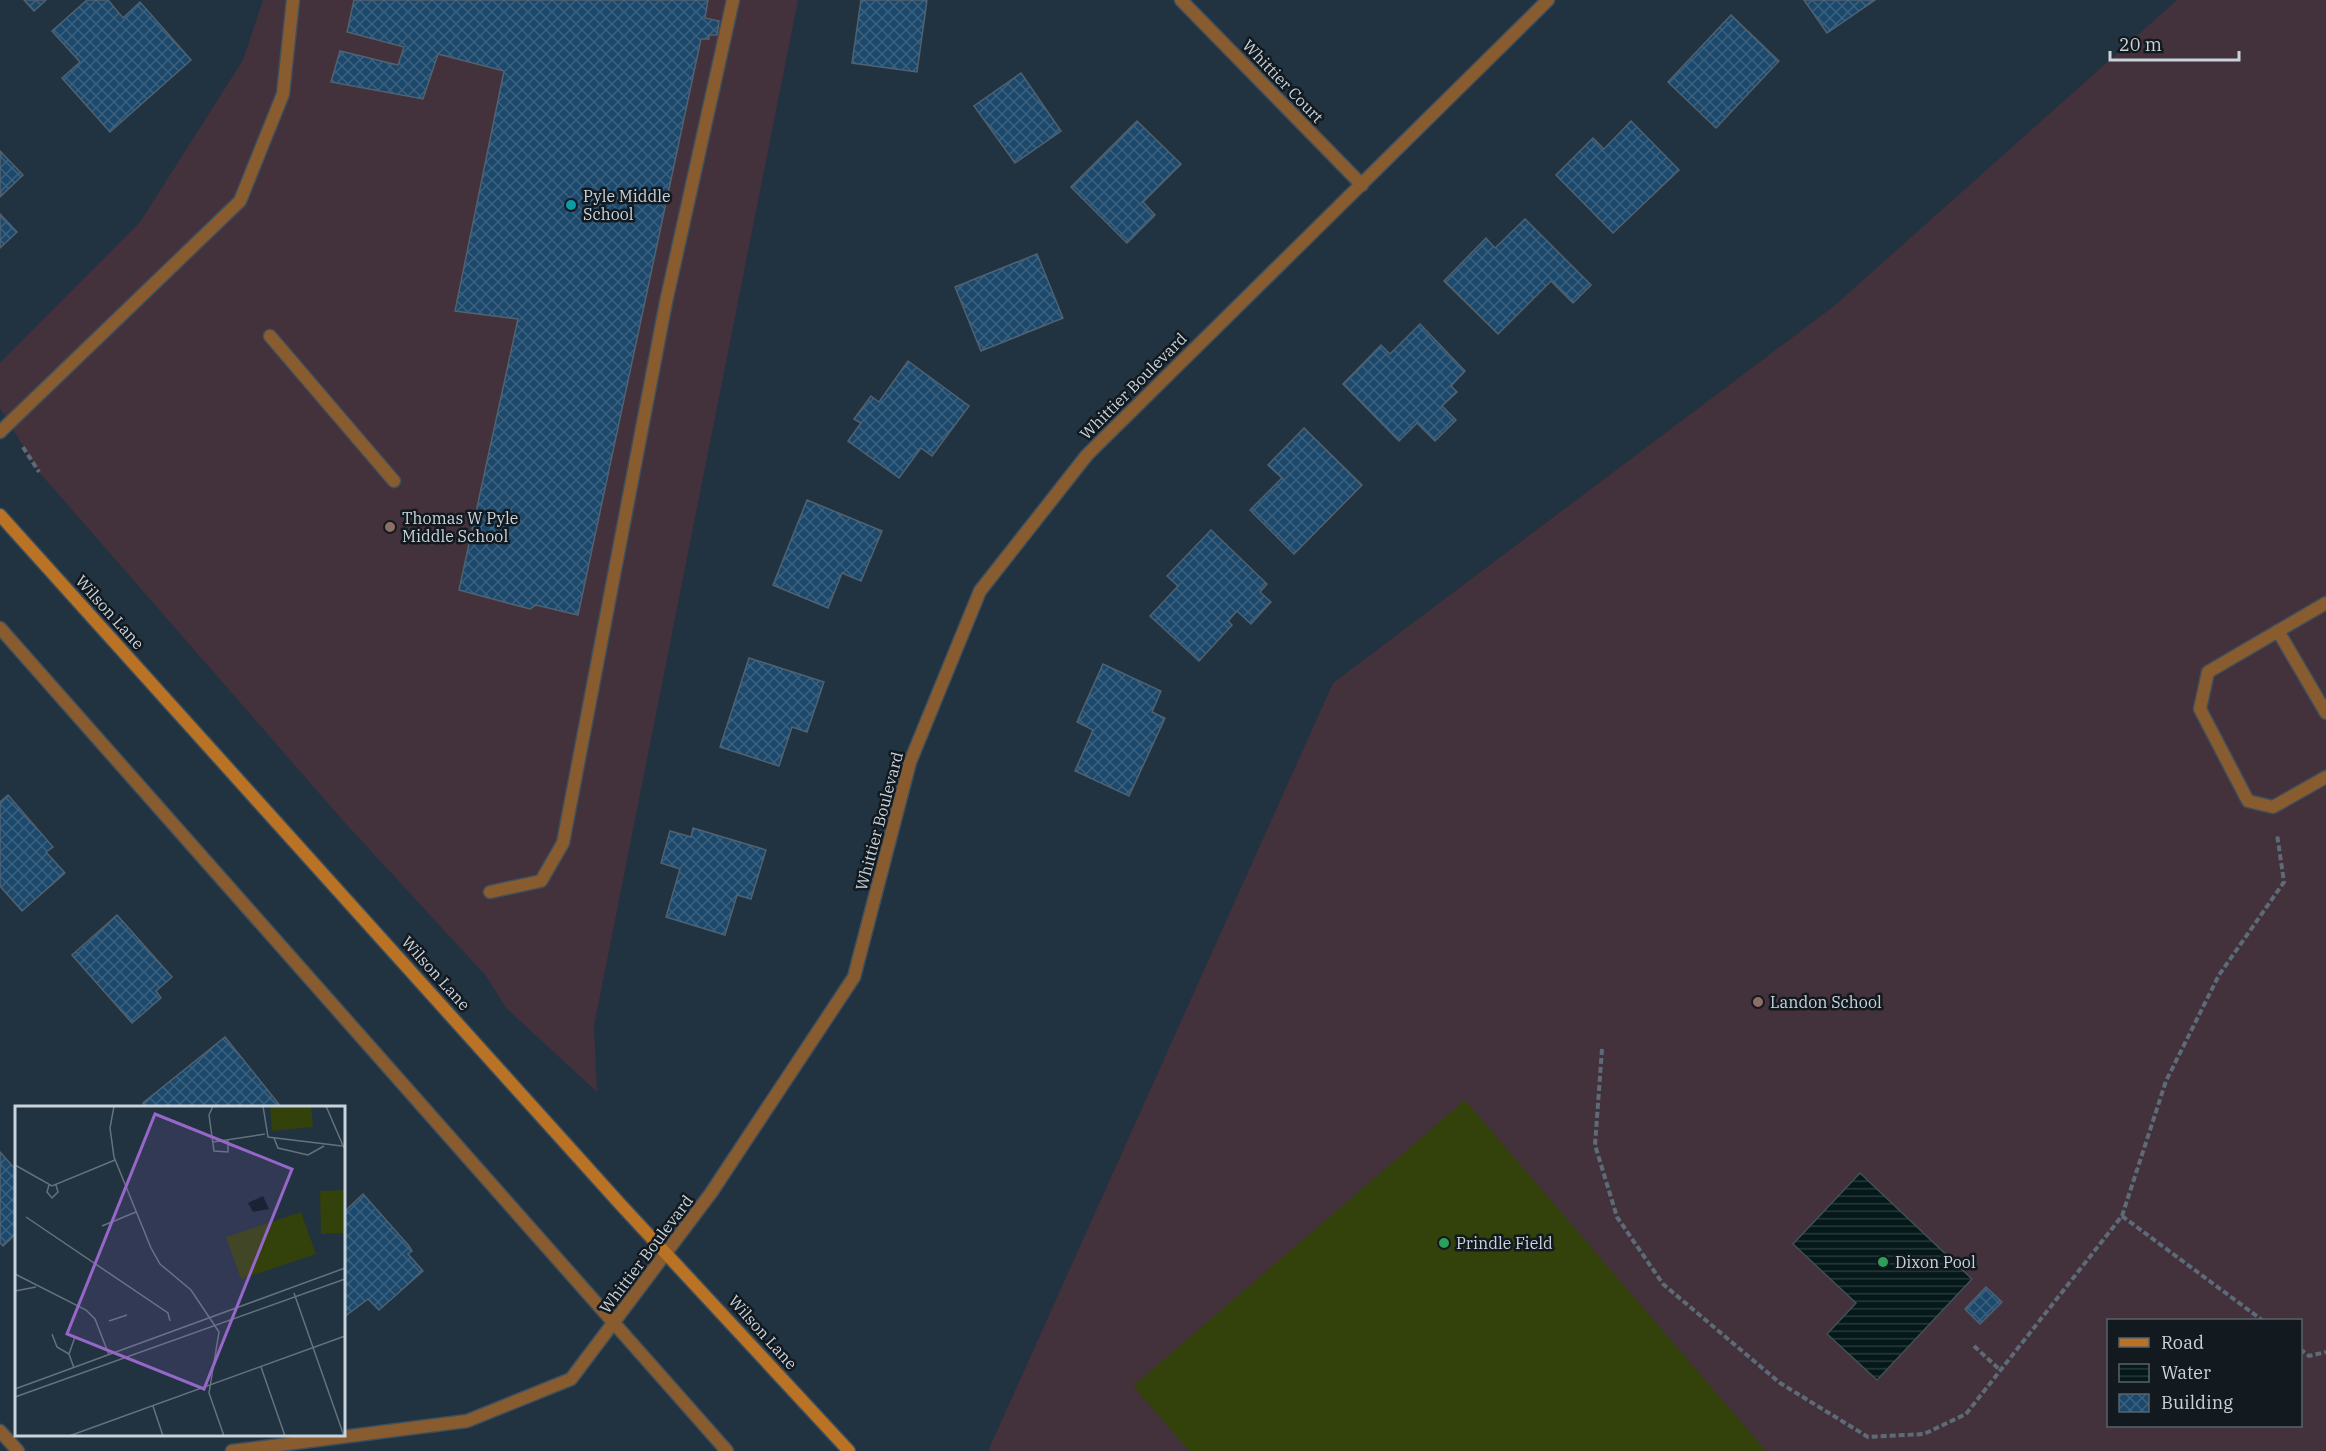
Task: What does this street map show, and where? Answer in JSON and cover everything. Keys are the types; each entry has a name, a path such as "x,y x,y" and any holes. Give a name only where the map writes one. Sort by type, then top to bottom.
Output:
{"main road":[{"name":"Wilson Lane","path":"0,515 621,1205 668,1252 849,1451"}],"street":[{"path":"0,432 240,201 283,94 293,0"},
{"path":"490,892 541,881 563,843 666,302 733,0"},
{"name":"Whittier Court","path":"1181,0 1362,185"},
{"name":"Whittier Boulevard","path":"232,1451 467,1421 571,1379 711,1193 854,977 910,762 980,591 1088,455 1548,0"},
{"path":"270,336 394,481"},
{"path":"2326,603 2208,672 2200,709 2248,801 2273,807 2326,777"},
{"path":"0,627 727,1451"},
{"path":"2278,631 2326,713"},
{"path":"0,1431 18,1451"}],"path":[{"path":"1602,1049 1595,1145 1617,1217 1663,1284 1780,1383 1868,1437 1924,1434 1966,1414 2122,1216 2166,1081 2219,975 2284,882 2273,807"},
{"path":"2122,1216 2261,1319"},
{"path":"1974,1346 2000,1370"},
{"path":"2302,1350 2309,1356 2326,1352"}],"shaded area":[{"name":"Thomas W Pyle Middle School","path":"263,0 798,0 594,1026 597,1092 506,1008 486,976 346,824 39,472 0,408 0,363 140,222 243,60"},
{"name":"Landon School","path":"2177,0 2326,0 2326,1451 988,1451 1333,683 1834,306"}],"green space":[{"name":"Prindle Field","path":"1465,1100 1766,1451 1189,1451 1133,1386"}],"water":[{"name":"Dixon Pool","path":"1860,1173 1972,1279 1877,1380 1827,1334 1856,1303 1793,1244"}],"building":[{"path":"24,0 46,0 34,11"},
{"path":"87,0 108,0 123,18 140,2 191,60 110,132 62,78 80,62 52,31"},
{"name":"Pyle Middle School","path":"354,0 708,0 705,18 719,21 717,35 709,35 709,39 701,39 578,615 536,605 530,609 459,590 518,319 455,311 504,71 438,54 423,99 331,82 340,51 398,65 404,47 347,32"},
{"path":"861,0 927,0 917,72 852,63"},
{"path":"1804,0 1875,0 1827,33"},
{"path":"1731,15 1779,61 1716,128 1668,82"},
{"path":"1021,73 1061,131 1015,163 974,106"},
{"path":"1137,121 1181,164 1143,202 1155,215 1127,243 1071,187"},
{"path":"1631,121 1679,170 1613,233 1556,175 1593,138 1604,149"},
{"path":"0,151 23,175 0,197"},
{"path":"0,214 17,232 0,248"},
{"path":"1525,219 1591,285 1573,303 1551,281 1498,334 1444,281 1486,238 1495,248"},
{"path":"1037,254 1063,318 981,351 955,287"},
{"path":"1420,324 1465,371 1451,386 1457,392 1442,406 1456,420 1435,441 1417,423 1399,441 1343,384 1381,345 1390,354"},
{"path":"908,361 969,406 932,456 921,448 899,478 848,441 861,423 854,419 871,396 879,402"},
{"path":"1304,428 1362,485 1294,554 1250,510 1282,478 1268,465"},
{"path":"807,500 882,531 861,581 842,573 828,608 773,585"},
{"path":"1211,530 1267,584 1260,592 1271,602 1251,624 1237,611 1228,621 1232,625 1199,661 1150,616 1178,586 1167,576"},
{"path":"749,658 824,682 807,732 792,727 779,766 720,747"},
{"path":"1103,664 1161,691 1152,712 1165,718 1129,796 1075,771 1093,730 1077,722"},
{"path":"8,795 53,847 46,852 65,873 22,911 0,886 0,802"},
{"path":"693,828 766,850 751,899 737,895 725,935 666,917 680,869 661,863 670,831 691,837"},
{"path":"117,915 172,977 156,991 161,998 132,1023 72,955"},
{"path":"225,1037 280,1106 145,1106 143,1103"},
{"path":"0,1152 15,1169 15,1235 3,1246 0,1243"},
{"path":"363,1194 409,1246 412,1251 408,1254 423,1271 379,1310 368,1299 345,1316 345,1211"},
{"path":"1986,1287 2002,1302 1980,1324 1965,1309"}],"place":[{"name":"Pyle Middle School","path":"571,205"},
{"name":"Thomas W Pyle Middle School","path":"390,527"},
{"name":"Landon School","path":"1758,1002"},
{"name":"Prindle Field","path":"1444,1243"},
{"name":"Dixon Pool","path":"1883,1262"}]}
